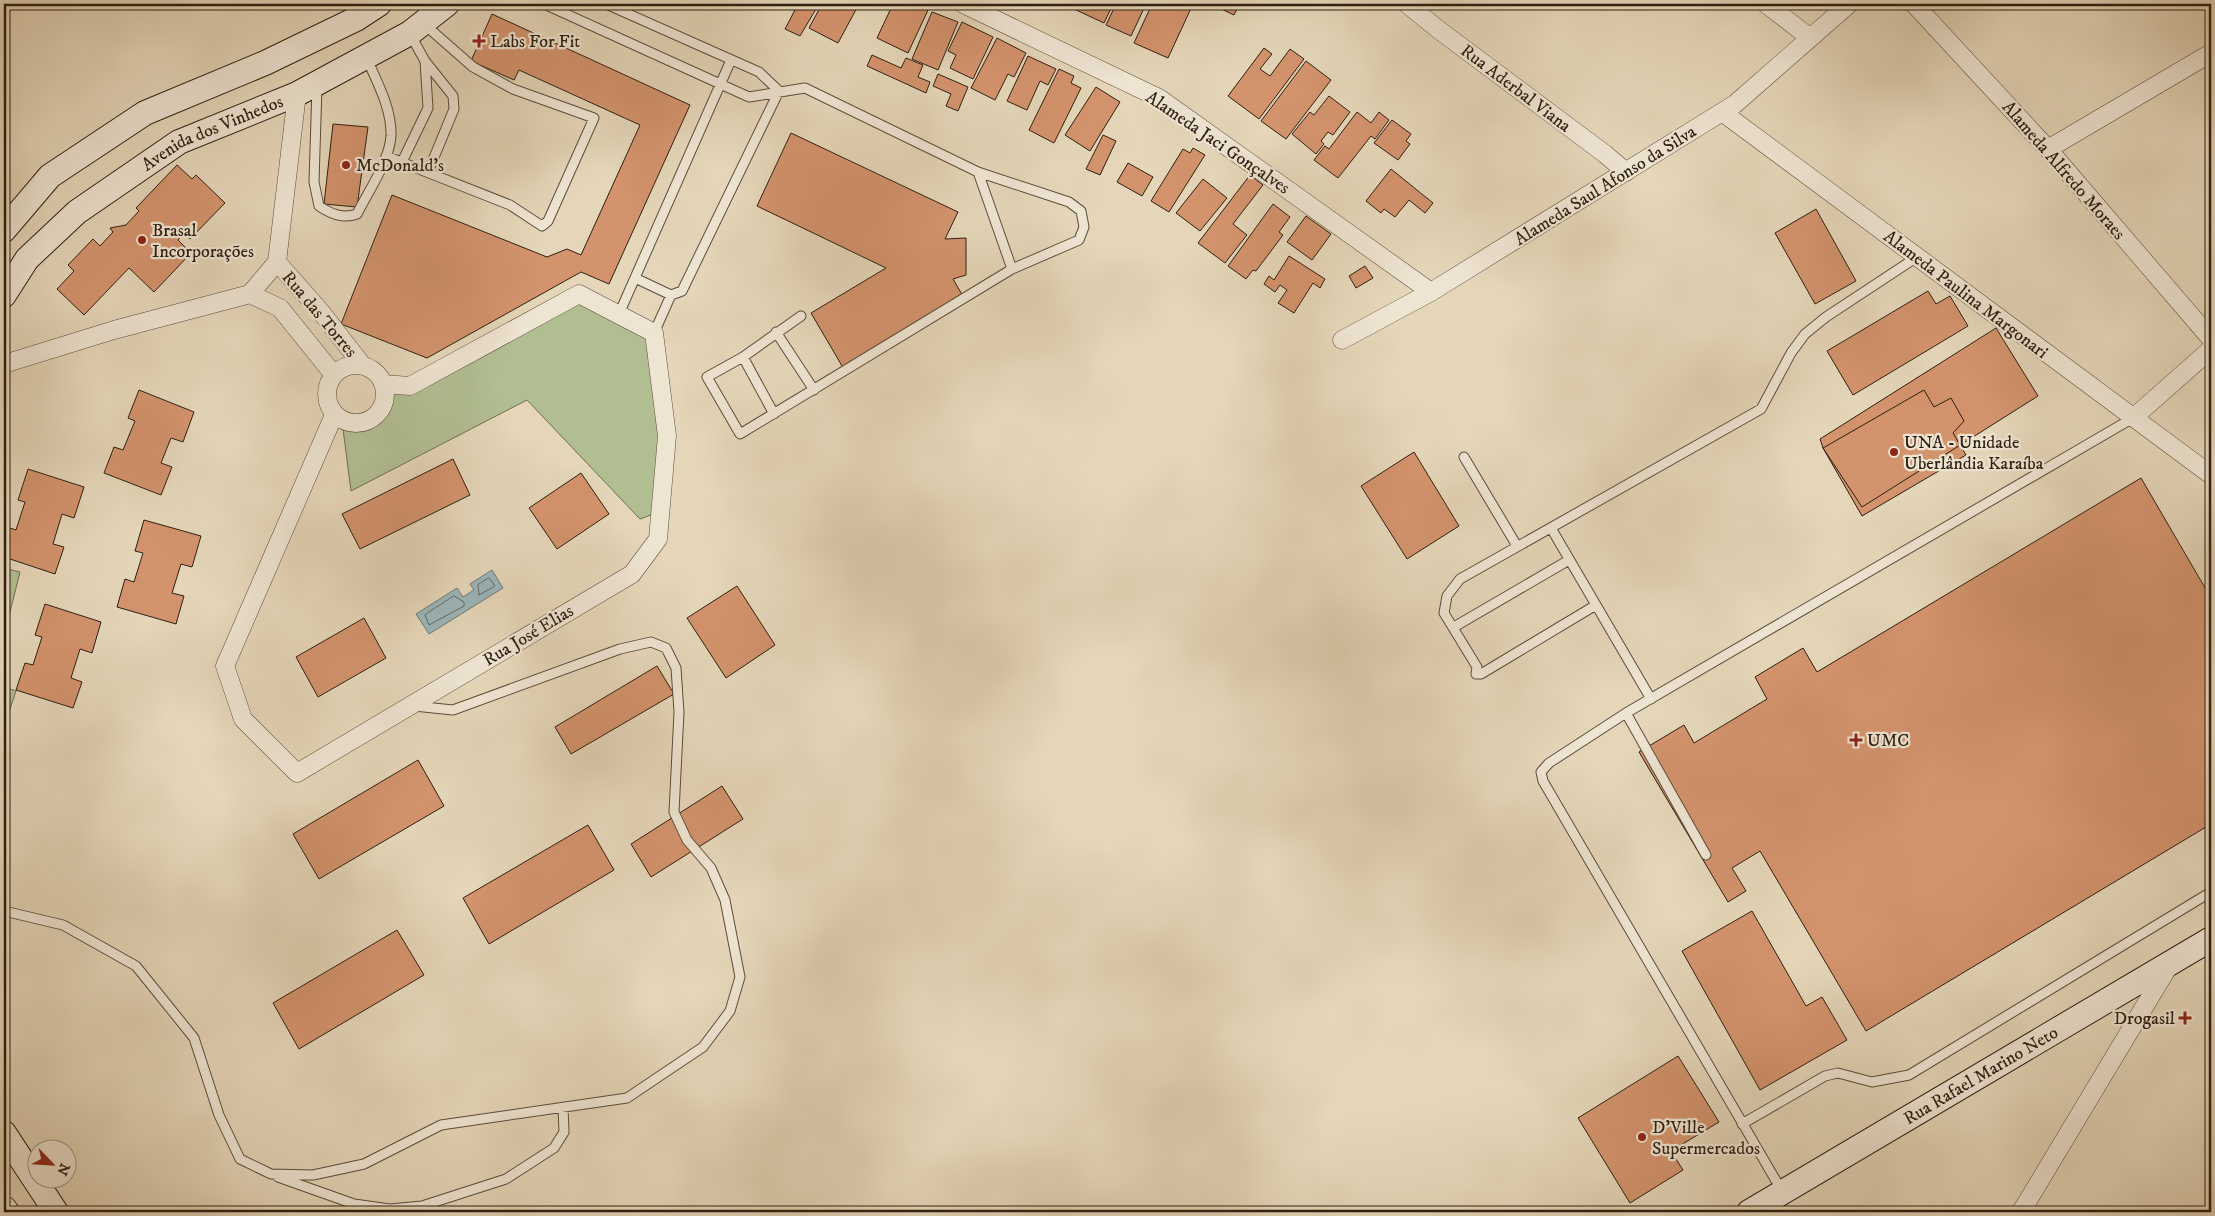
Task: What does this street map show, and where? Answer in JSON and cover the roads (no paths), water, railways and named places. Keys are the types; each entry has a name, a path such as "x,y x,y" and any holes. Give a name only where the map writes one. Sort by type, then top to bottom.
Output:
{"main road":[{"path":"4,230 50,176 145,113 265,63 356,19 379,4"},
{"name":"Avenida dos Vinhedos","path":"4,295 27,259 77,212 179,142 307,88 417,28 447,4"},
{"name":"Rua Rafael Marino Neto","path":"1749,1212 2211,939"},
{"path":"4,1133 56,1212"},
{"path":"4,1208 7,1212"}],"street":[{"name":"Alameda Jaci Gonçalves","path":"963,4 1159,98 1431,292"},
{"name":"Rua Aderbal Viana","path":"1407,4 1626,172"},
{"path":"1766,4 1810,37"},
{"name":"Alameda Saul Afonso da Silva","path":"1342,340 1431,292 1735,104 1849,4"},
{"name":"Alameda Alfredo Moraes","path":"1914,4 2048,149 2211,339"},
{"path":"2048,149 2211,53"},
{"path":"4,364 114,330 250,294 277,262 307,88"},
{"name":"Alameda Paulina Margonari","path":"1722,112 2211,475"},
{"name":"Rua das Torres","path":"277,262 321,312 363,366"},
{"name":"Rua das Torres","path":"250,294 280,308 334,375"},
{"path":"383,384 410,386 579,294 654,333"},
{"name":"Rua José Elias","path":"334,415 225,666 243,719 297,773 632,574 658,539 668,436 654,333"},
{"path":"2133,418 2211,349"},
{"path":"363,366 371,370 383,384 384,404 371,419 362,423 352,424 342,421 334,415 326,398 327,388 334,375 344,367 363,366"},
{"path":"2021,1212 2170,964"}],"lane":[{"path":"544,4 749,97 805,88 978,172 1069,202 1081,211 1084,227 1080,240 1012,269 740,434 707,377 743,357 801,316"},
{"path":"606,4 760,72 779,91"},
{"path":"402,162 428,108 425,60 417,28"},
{"path":"386,156 510,205 542,226 548,221 594,118 513,89 473,67 417,28"},
{"path":"307,88 314,182 318,206 327,212 347,218 357,214 386,156 390,136 389,114 366,57"},
{"path":"425,60 453,96 454,109 428,172"},
{"path":"619,314 731,60"},
{"path":"635,278 671,295 682,291 779,91"},
{"path":"978,172 1012,269"},
{"path":"1596,605 1480,674 1476,674 1477,667 1444,613 1446,596 1460,579 1761,409 1791,353 1805,334 1826,317 1917,257"},
{"path":"654,333 671,295"},
{"path":"776,332 814,390"},
{"path":"743,357 774,414"},
{"path":"1783,1192 1543,781 1541,772 1549,763 1626,713 2133,418"},
{"path":"1464,457 1517,546"},
{"path":"1551,528 1651,699"},
{"path":"1454,627 1569,560"},
{"path":"271,1174 313,1175 364,1164 441,1125 627,1098 704,1047 730,1011 740,977 726,900 711,868 687,840 674,812 679,712 676,668 666,648 651,642 620,649 453,710 410,706"},
{"path":"1626,713 1706,855"},
{"path":"1742,1124 1825,1076 1838,1073 1872,1082 1909,1075 2211,892"},
{"path":"4,911 63,925 136,966 194,1038 220,1115 240,1159 271,1174 354,1204 390,1209 422,1206 506,1178 554,1148 564,1132 563,1108"}],"water":[{"path":"492,570 503,588 429,634 416,614 457,588 463,597 474,590 470,584"}],"place":[{"name":"Labs For Fit","path":"479,41"},
{"name":"McDonald's","path":"346,165"},
{"name":"Brasal Incorporações","path":"142,240"},
{"name":"UNA - Unidade Uberlândia Karaíba","path":"1894,452"},
{"name":"UMC","path":"1856,740"},
{"name":"Drogasil","path":"2185,1018"},
{"name":"D’Ville Supermercados","path":"1642,1137"}]}
